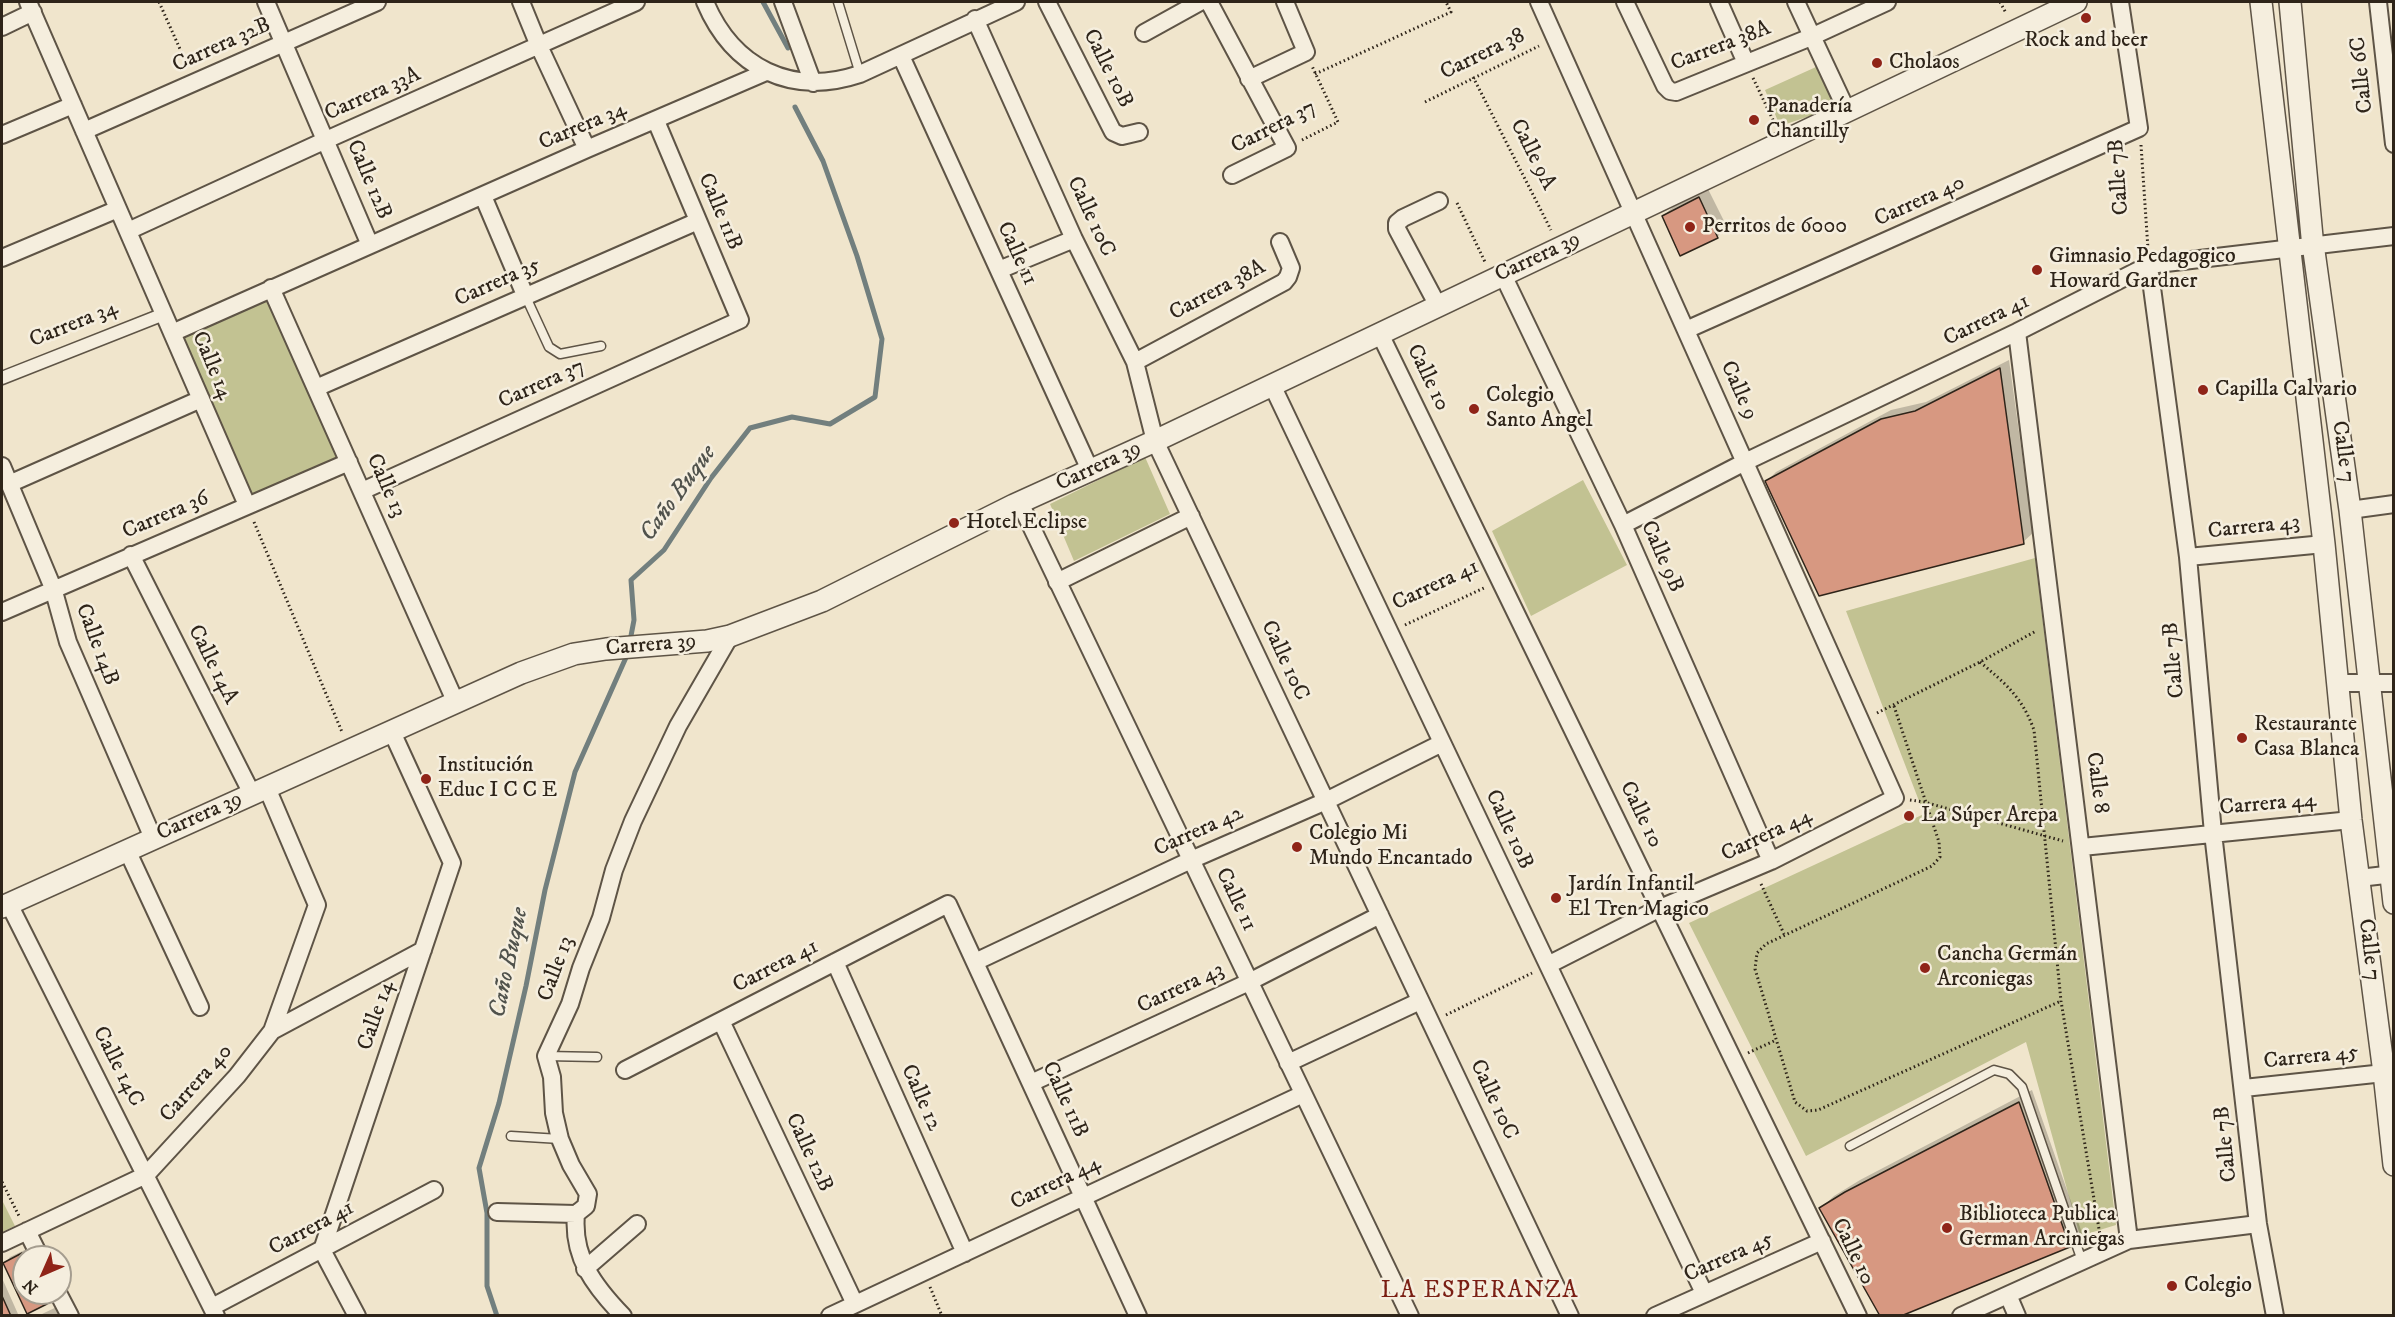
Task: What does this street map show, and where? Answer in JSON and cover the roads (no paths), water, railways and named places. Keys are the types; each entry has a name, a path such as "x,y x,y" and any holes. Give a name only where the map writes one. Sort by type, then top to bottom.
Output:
{"street":[{"name":"Calle 12B","path":"266,2 370,244"},
{"name":"Carrera 32B","path":"84,131 377,2"},
{"path":"521,2 587,149"},
{"name":"Carrera 33A","path":"128,231 636,2"},
{"path":"705,2 712,18 741,54 766,72 782,78 813,83 845,79 860,74 1007,3"},
{"path":"783,2 813,83"},
{"name":"Calle 10B","path":"1047,2 1113,132 1122,136 1139,132"},
{"path":"1144,33 1200,2"},
{"path":"1209,2 1249,79 1306,52 1285,2"},
{"name":"Calle 9","path":"1539,2 1895,798"},
{"name":"Carrera 38A","path":"1625,2 1665,86 1670,91 1676,92 1811,37 1887,2"},
{"path":"1719,2 1746,63"},
{"path":"1796,2 1846,111"},
{"name":"Carrera 39","path":"5,905 521,673 574,654 606,649 707,641 730,636 822,601 1020,503 1155,441 2076,2"},
{"name":"Calle 7B","path":"2120,2 2139,128"},
{"name":"Calle 7","path":"2261,2 2324,544 2351,820 2394,1165"},
{"name":"Calle 7","path":"2290,2 2314,246 2350,510 2394,903"},
{"name":"Calle 6C","path":"2378,2 2394,144"},
{"path":"2,27 31,7"},
{"name":"Calle 14","path":"31,7 247,505"},
{"name":"Calle 10C","path":"975,19 1074,239 1135,362 1155,441 1570,1316"},
{"name":"Calle 11","path":"901,56 1090,470"},
{"name":"Carrera 34","path":"172,333 370,244 766,72"},
{"name":"Carrera 37","path":"1232,175 1287,148 1249,79"},
{"path":"2,135 73,105"},
{"name":"Calle 11B","path":"656,121 740,320"},
{"name":"Carrera 40","path":"1686,330 2139,128"},
{"path":"483,196 525,295"},
{"path":"1438,306 1397,229 1397,224 1403,218 1439,201"},
{"path":"2,258 118,209"},
{"name":"Carrera 35","path":"316,388 698,221"},
{"name":"Carrera 41","path":"1623,525 1745,462 2150,266 2394,236"},
{"path":"999,270 1074,239"},
{"name":"Carrera 38A","path":"1135,362 1284,282 1291,268 1280,242"},
{"name":"Calle 7B","path":"2150,266 2188,557 2213,833 2258,1224 2275,1316"},
{"name":"Calle 9B","path":"1498,277 1623,525 1771,861"},
{"name":"Calle 13","path":"271,288 456,703"},
{"name":"Carrera 34","path":"2,378 164,314"},
{"name":"Carrera 37","path":"362,491 740,320"},
{"name":"Calle 8","path":"2017,332 2051,623 2082,848 2128,1240"},
{"name":"Calle 10","path":"1380,334 1858,1316"},
{"name":"Calle 10B","path":"1272,385 1704,1293"},
{"path":"9,484 201,399"},
{"name":"Carrera 36","path":"2,612 52,588 350,462"},
{"name":"Calle 14B","path":"2,466 52,588 68,642 153,838"},
{"name":"Calle 11","path":"1020,503 1410,1316"},
{"path":"2350,510 2394,504"},
{"path":"1057,582 1191,516"},
{"name":"Carrera 43","path":"2188,557 2324,544"},
{"name":"Calle 14A","path":"131,555 260,791 316,905 272,1031"},
{"name":"Calle 13","path":"546,1056 570,1004 581,968 607,902 614,870 633,821 678,726 730,636"},
{"path":"2339,683 2394,682"},
{"name":"Calle 14","path":"322,1250 452,863 392,732"},
{"name":"Carrera 42","path":"975,962 1191,860 1326,801 1442,743"},
{"name":"Carrera 44","path":"1548,965 1660,908 1771,861 1895,798"},
{"name":"Carrera 44","path":"2082,848 2351,820"},
{"path":"127,850 200,1007"},
{"path":"2359,878 2392,875"},
{"name":"Calle 7","path":"2359,878 2376,900 2394,1047"},
{"name":"Carrera 41","path":"625,1070 948,904"},
{"name":"Calle 11B","path":"948,904 1138,1316"},
{"name":"Calle 14C","path":"5,905 146,1174 214,1311"},
{"name":"Carrera 43","path":"1031,1083 1249,982 1380,915"},
{"name":"Carrera 40","path":"2,1243 146,1174 237,1076 272,1031 423,950"},
{"name":"Calle 12","path":"835,962 965,1253"},
{"path":"1288,1063 1420,1001"},
{"name":"Calle 12B","path":"721,1021 855,1304"},
{"path":"496,1212 576,1214 586,1206 587,1191 571,1165 560,1139 554,1113 552,1077 546,1056"},
{"name":"Carrera 45","path":"2244,1088 2384,1073"},
{"name":"Carrera 44","path":"830,1316 1303,1094"},
{"name":"Carrera 41","path":"214,1311 434,1190"},
{"path":"576,1214 577,1248 585,1269 623,1316"},
{"path":"585,1269 637,1224"},
{"path":"1961,1316 2128,1240 2258,1224"},
{"path":"27,1231 34,1245"},
{"name":"Carrera 45","path":"1655,1316 1822,1241"},
{"path":"322,1250 357,1316"},
{"path":"2008,1296 2018,1316"}],"lane":[{"path":"838,2 860,74"},
{"path":"525,295 549,347 560,354 601,346"},
{"path":"546,1056 597,1057"},
{"path":"1850,1146 1994,1070 2009,1074 2022,1088 2082,1261"},
{"path":"511,1136 560,1139"}],"waterway":[{"name":"Caño Buque","path":"763,2 788,48"},
{"name":"Caño Buque","path":"630,641 634,620 631,580 664,550 711,478 750,428 792,417 830,424 875,397 882,339 857,256 823,161 795,107"},
{"name":"Caño Buque","path":"497,1316 487,1286 487,1213 479,1168 499,1103 545,890 575,772 628,653"}],"place":[{"name":"Rock and beer","path":"2086,18"},
{"name":"Cholaos","path":"1877,63"},
{"name":"Panadería Chantilly","path":"1754,120"},
{"name":"Perritos de 6000","path":"1690,227"},
{"name":"Gimnasio Pedagogico Howard Gardner","path":"2037,270"},
{"name":"Capilla Calvario","path":"2203,390"},
{"name":"Colegio Santo Angel","path":"1474,409"},
{"name":"Hotel Eclipse","path":"954,523"},
{"name":"Restaurante Casa Blanca","path":"2242,738"},
{"name":"Institución Educ I C C E","path":"426,779"},
{"name":"La Súper Arepa","path":"1909,816"},
{"name":"Colegio Mi Mundo Encantado","path":"1297,847"},
{"name":"Jardín Infantil El Tren Magico","path":"1556,898"},
{"name":"Cancha Germán Arconiegas","path":"1925,968"},
{"name":"Biblioteca Publica German Arciniegas","path":"1947,1228"},
{"name":"Colegio","path":"2172,1286"}],"district":[{"name":"LA ESPERANZA","path":"1480,1292"}]}
